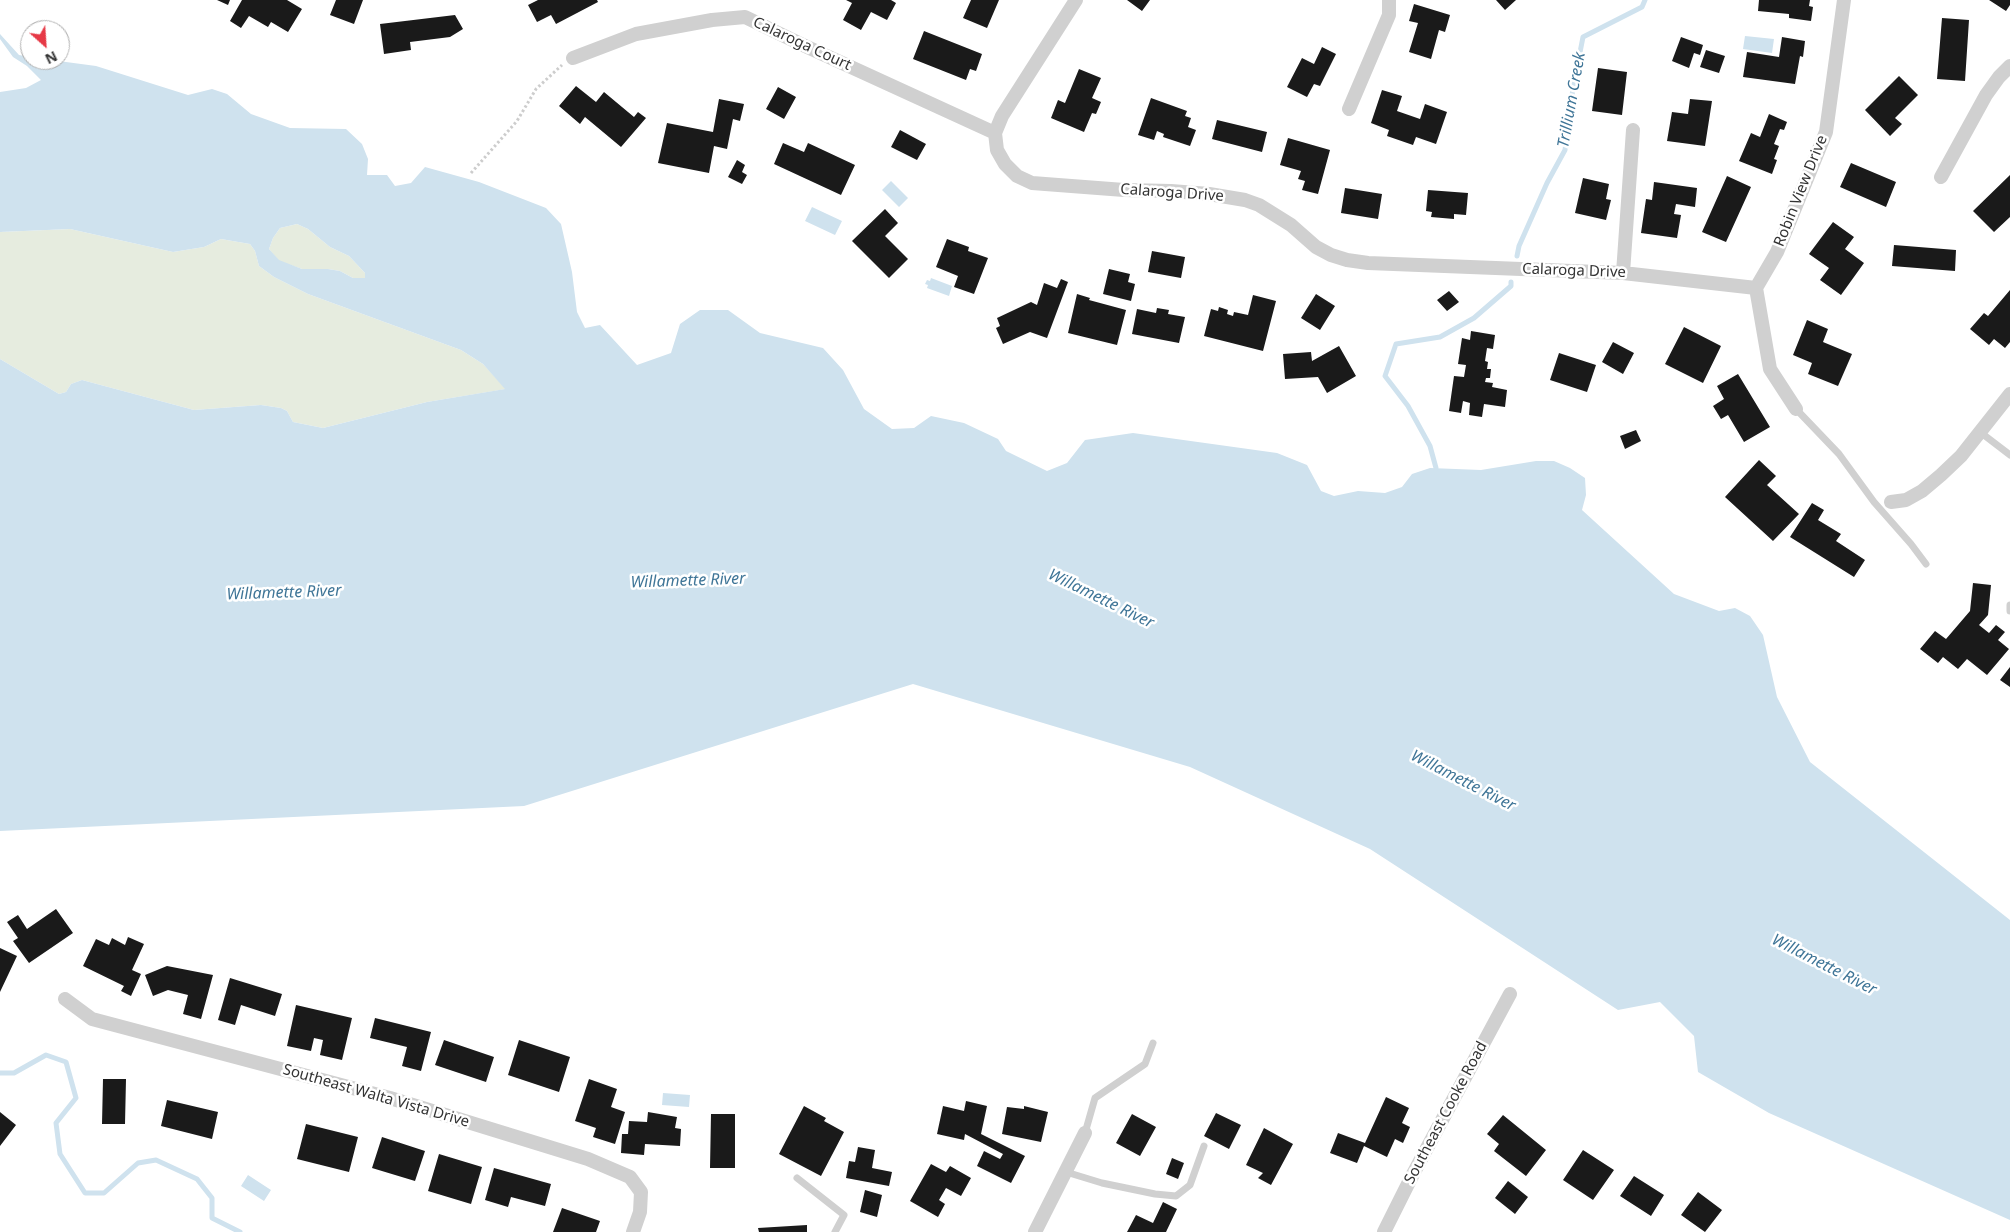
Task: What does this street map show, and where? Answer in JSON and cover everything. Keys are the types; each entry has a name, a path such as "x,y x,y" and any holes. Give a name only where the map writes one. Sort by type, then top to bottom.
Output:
{"street":[{"path":"995,132 1002,116 1076,0"},
{"path":"1349,109 1389,15 1389,0"},
{"name":"Robin View Drive","path":"1756,288 1777,252 1826,132 1844,0"},
{"name":"Calaroga Court","path":"573,58 636,34 745,16 805,46 995,132"},
{"path":"1940,177 1986,95 2010,66"},
{"path":"1623,273 1633,130"},
{"name":"Calaroga Drive","path":"995,132 997,150 1005,164 1017,176 1032,183 1124,190 1180,191 1230,196 1260,205 1291,226 1316,247 1330,255 1347,260 1368,264 1623,273 1756,288"},
{"path":"1756,288 1770,369 1796,409"},
{"path":"1885,504 1906,500 1922,491 1961,456 2010,394"},
{"name":"Southeast Cooke Road","path":"1384,1232 1413,1174 1510,994"},
{"name":"Southeast Walta Vista Drive","path":"65,999 92,1019 390,1098 588,1159 630,1177 642,1192 640,1212 632,1232"},
{"path":"1035,1232 1085,1133"}],"lane":[{"path":"1796,409 1885,504 1926,564"},
{"path":"1980,432 2010,455"},
{"path":"2010,605 2010,611"},
{"path":"1085,1133 1095,1098 1145,1064 1153,1043"},
{"path":"1066,1172 1120,1187 1176,1196 1190,1185 1204,1146"},
{"path":"796,1178 844,1215 835,1232"}],"path":[{"path":"471,173 517,121 536,89 563,64 573,58"}],"shaded area":[{"path":"297,224 308,229 330,247 349,256 365,273 365,278 353,278 340,271 328,269 302,269 279,261 269,249 273,238 280,228"},
{"path":"70,229 173,252 204,247 221,239 250,244 255,251 259,266 274,277 308,294 461,350 483,364 506,389 427,402 323,428 293,422 287,411 281,408 261,405 194,410 82,380 71,384 66,392 59,394 0,359 0,232"}],"water":[{"path":"0,34 20,55 20,62 13,57 0,39"},
{"path":"1745,36 1774,39 1772,53 1743,49"},
{"name":"Willamette River","path":"70,63 96,66 188,95 212,89 227,94 251,114 290,128 346,129 362,144 368,159 367,175 387,175 395,186 411,183 425,167 479,182 546,208 561,224 572,272 577,312 585,328 600,325 637,365 671,353 680,324 700,310 728,310 760,333 823,348 843,370 864,409 892,429 914,428 931,416 964,423 998,439 1006,451 1047,471 1067,463 1085,440 1133,433 1277,453 1307,465 1321,491 1334,496 1358,491 1385,493 1402,487 1412,474 1430,468 1481,470 1536,461 1554,461 1570,468 1585,478 1586,495 1582,510 1674,594 1719,611 1735,608 1750,616 1763,635 1777,697 1810,762 2010,920 2010,1220 1769,1113 1698,1072 1694,1036 1660,1002 1618,1010 1370,849 1190,767 913,684 524,806 0,831 0,359 59,394 66,392 71,384 82,380 194,410 261,405 281,408 287,411 293,422 323,428 427,402 505,389 483,364 461,350 308,294 274,277 259,266 255,251 250,244 221,239 204,247 173,252 70,229 0,232 0,92 26,88 41,80 31,70 70,70","holes":["297,224 308,229 330,247 349,256 365,273 365,278 353,278 340,271 328,269 302,269 279,260 269,249 273,238 280,228"]},
{"path":"891,181 908,198 899,207 882,190"},
{"path":"812,207 842,221 835,235 805,221"},
{"path":"931,278 952,286 949,296 927,288 928,285 925,284"},
{"path":"663,1093 690,1095 689,1107 662,1105"},
{"path":"248,1175 271,1190 264,1201 241,1186"}],"building":[{"path":"217,0 230,0 228,5"},
{"path":"242,0 287,0 302,9 288,32 271,22 268,27 249,16 241,28 230,21"},
{"path":"336,0 363,0 354,24 330,15"},
{"path":"538,0 597,0 598,2 556,24 551,15 537,22 528,5"},
{"path":"846,0 891,0 896,3 887,20 871,12 861,30 843,20 852,3"},
{"path":"971,0 999,0 987,28 963,18"},
{"path":"1127,0 1150,0 1142,11"},
{"path":"1496,0 1516,0 1505,10"},
{"path":"1759,0 1810,0 1809,6 1813,7 1811,21 1789,18 1789,14 1758,11"},
{"path":"1989,0 2010,0 2010,5 2006,11"},
{"path":"1414,4 1450,15 1445,32 1439,30 1431,59 1409,52 1418,23 1409,21"},
{"path":"455,15 463,29 450,37 410,42 411,50 384,54 380,24"},
{"path":"1942,18 1969,20 1965,81 1937,79"},
{"path":"924,31 982,54 976,71 970,69 966,80 913,59"},
{"path":"1681,37 1703,45 1700,55 1694,53 1689,68 1672,61"},
{"path":"1782,37 1805,41 1803,57 1800,56 1795,84 1743,77 1747,52 1779,57"},
{"path":"1322,47 1336,54 1320,86 1314,84 1307,97 1287,87 1302,58 1314,64"},
{"path":"1706,50 1725,56 1719,73 1700,67"},
{"path":"1598,68 1627,72 1622,115 1592,111"},
{"path":"1079,69 1101,78 1092,98 1101,102 1096,114 1092,113 1084,132 1051,118 1058,100 1065,103"},
{"path":"1899,76 1918,95 1895,118 1902,124 1890,136 1865,110"},
{"path":"576,86 596,102 604,92 634,117 638,112 646,118 621,147 585,117 580,124 559,106"},
{"path":"778,87 796,97 784,119 766,109"},
{"path":"1382,90 1402,96 1397,111 1420,119 1425,104 1447,112 1436,144 1416,137 1413,145 1387,136 1389,130 1371,123"},
{"path":"1151,98 1187,111 1185,116 1191,118 1188,127 1196,130 1190,146 1163,137 1164,134 1157,131 1154,140 1138,135"},
{"path":"719,99 744,104 740,121 733,119 727,149 714,146 709,173 658,163 667,123 713,132"},
{"path":"1690,99 1712,101 1705,146 1667,141 1672,112 1688,114"},
{"path":"1769,114 1787,122 1784,130 1780,129 1774,144 1779,146 1774,159 1777,160 1772,174 1739,161 1751,133 1760,137"},
{"path":"1217,120 1267,132 1262,152 1212,139"},
{"path":"900,130 926,144 917,160 891,147"},
{"path":"1288,138 1330,150 1318,194 1302,190 1305,181 1298,179 1301,171 1280,165"},
{"path":"783,143 804,152 808,143 855,165 841,195 774,164"},
{"path":"737,160 745,165 742,172 747,175 742,184 728,177"},
{"path":"1851,163 1896,182 1886,207 1840,187"},
{"path":"2010,175 2010,217 1994,232 1973,211"},
{"path":"1727,176 1751,187 1726,242 1702,232"},
{"path":"1583,178 1609,184 1606,199 1611,200 1606,220 1575,213"},
{"path":"1654,182 1697,188 1695,207 1676,204 1674,214 1681,215 1677,238 1641,233 1646,199 1652,200"},
{"path":"1345,188 1382,194 1378,219 1341,213"},
{"path":"1428,190 1468,193 1466,215 1454,214 1454,219 1431,217 1432,212 1426,211"},
{"path":"885,209 898,223 885,236 908,259 889,278 852,241"},
{"path":"1833,222 1854,237 1845,249 1864,263 1841,295 1820,280 1829,268 1809,254"},
{"path":"947,239 969,247 968,251 988,258 974,294 954,287 958,276 936,267"},
{"path":"1894,245 1956,250 1955,271 1892,266"},
{"path":"1152,251 1185,257 1181,278 1148,272"},
{"path":"1109,269 1130,274 1128,282 1135,284 1131,301 1103,294"},
{"path":"1061,279 1068,282 1047,338 1030,332 1003,344 996,328 1000,326 997,318 1031,302 1037,305 1044,283 1057,288"},
{"path":"2010,290 2010,342 2005,348 1994,339 1989,345 1970,329 1984,313 1988,316"},
{"path":"1449,291 1459,302 1447,311 1437,300"},
{"path":"1077,294 1090,298 1089,300 1126,310 1117,345 1068,333"},
{"path":"1316,294 1335,306 1320,330 1301,318"},
{"path":"1253,295 1276,301 1263,351 1204,336 1211,309 1218,311 1219,307 1228,310 1227,314 1233,316 1234,312 1248,315"},
{"path":"1157,308 1169,310 1168,314 1185,317 1179,343 1132,334 1137,309 1156,313"},
{"path":"1807,320 1828,329 1823,342 1852,354 1838,386 1808,374 1812,363 1793,355"},
{"path":"1684,327 1721,346 1703,383 1665,364"},
{"path":"1471,331 1495,335 1493,349 1487,348 1485,361 1488,362 1487,369 1491,369 1490,378 1486,378 1485,382 1493,383 1492,387 1507,390 1505,407 1484,404 1482,417 1469,415 1470,403 1463,401 1461,413 1449,411 1454,376 1464,377 1466,365 1458,364 1462,338 1470,340"},
{"path":"1613,342 1634,353 1623,374 1602,362"},
{"path":"1339,346 1356,376 1327,393 1318,377 1285,379 1283,354 1311,352 1312,361"},
{"path":"1559,353 1596,365 1587,392 1550,380"},
{"path":"1738,374 1770,427 1744,442 1728,415 1721,419 1713,406 1724,399 1717,386"},
{"path":"1636,430 1641,441 1625,449 1620,436"},
{"path":"1759,460 1776,476 1767,485 1799,514 1773,541 1725,497"},
{"path":"1812,503 1824,510 1818,520 1841,534 1836,541 1865,560 1854,577 1790,537"},
{"path":"1973,583 1991,585 1988,615 1979,625 1989,633 1996,625 2005,632 1998,640 2009,649 1987,675 1967,659 1958,669 1943,657 1938,663 1920,649 1935,631 1946,639 1970,611"},
{"path":"2010,667 2010,687 2000,680"},
{"path":"56,909 73,933 29,963 13,941 18,938 7,922 18,915 27,929"},
{"path":"128,937 144,944 132,970 141,974 131,996 121,991 124,986 83,966 96,939 109,945 112,938 125,945"},
{"path":"0,948 17,956 0,992"},
{"path":"167,966 213,975 201,1019 183,1014 188,995 168,990 153,996 145,975"},
{"path":"230,978 282,994 275,1016 241,1005 235,1025 218,1020"},
{"path":"296,1005 352,1018 342,1060 320,1055 323,1040 314,1038 311,1051 287,1046"},
{"path":"375,1018 431,1032 421,1071 402,1066 407,1047 370,1038"},
{"path":"444,1040 494,1057 486,1082 435,1065"},
{"path":"519,1040 570,1057 559,1092 508,1075"},
{"path":"103,1079 126,1079 125,1124 102,1124"},
{"path":"589,1079 617,1089 611,1107 625,1112 615,1144 593,1137 596,1128 575,1121"},
{"path":"1386,1097 1409,1108 1402,1123 1410,1127 1403,1143 1395,1139 1387,1157 1364,1146 1357,1163 1330,1153 1338,1133 1365,1143"},
{"path":"167,1100 218,1112 212,1139 161,1126"},
{"path":"966,1101 987,1106 981,1134 1025,1156 1011,1183 977,1166 984,1151 1000,1159 1003,1154 965,1134 964,1140 937,1134 943,1106 964,1111"},
{"path":"804,1106 826,1118 824,1121 844,1132 821,1176 779,1154"},
{"path":"1024,1106 1048,1112 1041,1142 1002,1134 1007,1107 1024,1109"},
{"path":"0,1112 16,1125 0,1146"},
{"path":"648,1112 677,1117 675,1128 681,1129 680,1146 645,1144 644,1155 621,1153 622,1134 628,1134 629,1121 647,1122"},
{"path":"1216,1113 1241,1125 1229,1149 1204,1136"},
{"path":"711,1114 735,1114 735,1168 710,1168"},
{"path":"1132,1114 1156,1127 1140,1156 1116,1143"},
{"path":"1503,1115 1546,1150 1526,1176 1494,1151 1499,1144 1487,1134"},
{"path":"306,1124 358,1137 349,1172 297,1159"},
{"path":"1264,1128 1293,1144 1271,1185 1258,1178 1263,1173 1246,1165"},
{"path":"382,1137 425,1151 415,1181 372,1168"},
{"path":"858,1147 875,1150 872,1168 892,1172 889,1186 846,1178 849,1161 855,1162"},
{"path":"1583,1150 1614,1170 1593,1200 1563,1180"},
{"path":"439,1154 482,1167 471,1204 428,1191"},
{"path":"1172,1158 1184,1163 1178,1179 1166,1174"},
{"path":"931,1164 946,1172 950,1166 971,1178 961,1196 946,1188 939,1200 945,1204 938,1217 910,1201"},
{"path":"494,1168 551,1184 545,1206 511,1197 508,1207 485,1200"},
{"path":"1634,1176 1664,1195 1651,1216 1620,1196"},
{"path":"1508,1181 1528,1197 1515,1214 1495,1198"},
{"path":"865,1190 882,1195 877,1217 860,1212"},
{"path":"1698,1192 1722,1210 1705,1232 1681,1215"},
{"path":"1163,1202 1177,1209 1166,1232 1127,1232 1136,1215 1153,1223"},
{"path":"562,1208 600,1221 596,1232 553,1232"},
{"path":"807,1225 807,1232 759,1232 758,1228"}],"waterway":[{"name":"Trillium Creek","path":"1517,256 1519,246 1547,183 1565,150 1573,88 1583,37 1642,7 1645,0"},
{"name":"Trillium Creek","path":"1436,468 1430,446 1408,406 1385,376 1396,344 1440,337 1474,318 1511,286 1511,282"},
{"path":"0,1073 14,1073 46,1055 66,1062 76,1098 56,1123 60,1154 85,1193 104,1193 138,1163 156,1160 197,1179 212,1198 212,1218 240,1232"}]}
